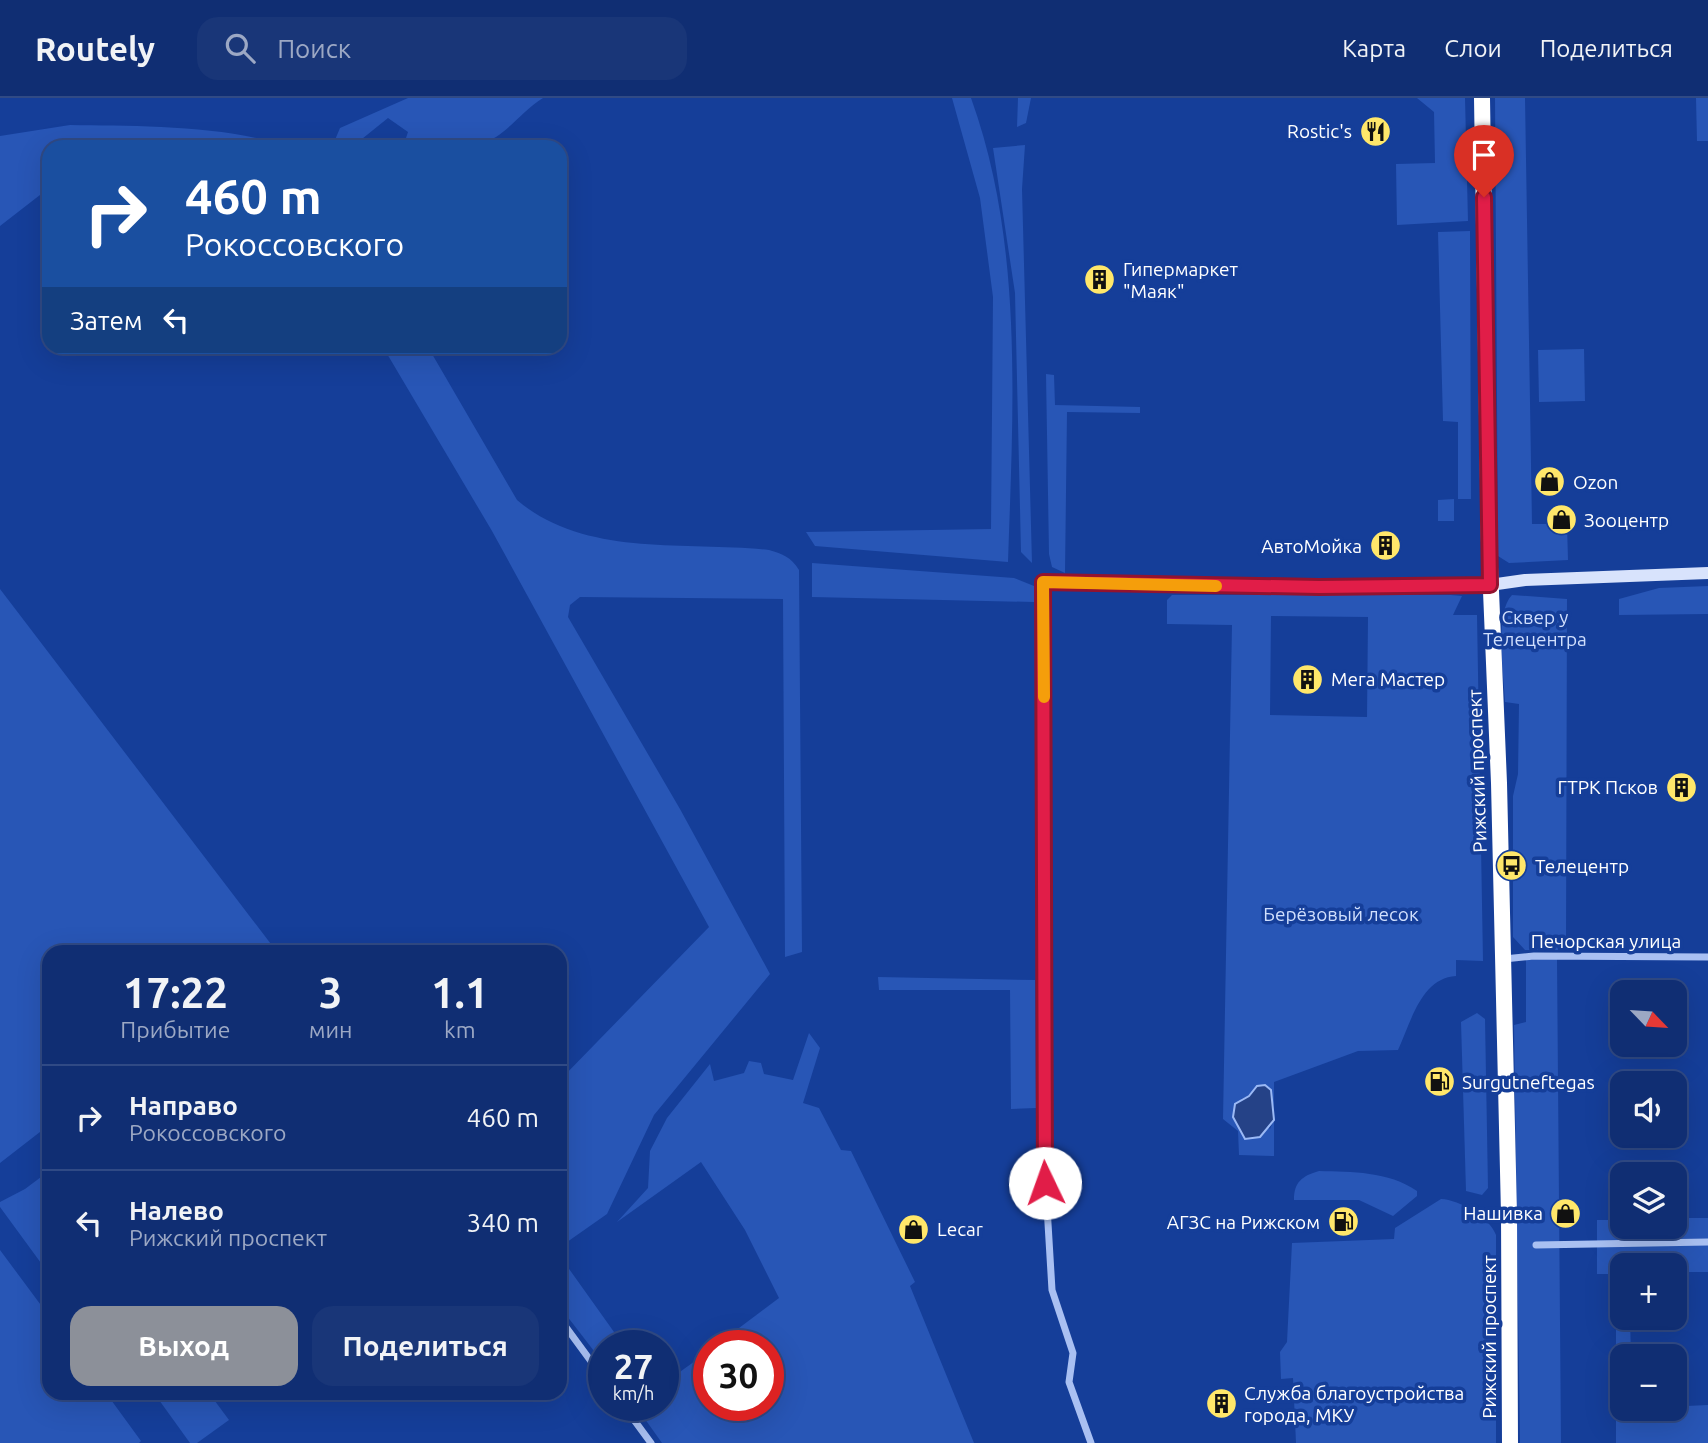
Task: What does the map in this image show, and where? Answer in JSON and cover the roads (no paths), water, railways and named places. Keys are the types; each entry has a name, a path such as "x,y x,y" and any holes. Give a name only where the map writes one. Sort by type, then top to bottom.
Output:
{"highway":[{"name":"Рижский проспект","path":"1482,98 1490,585 1503,959 1510,1443"}],"main road":[{"path":"1490,585 1525,580 1708,573"}],"street":[{"path":"1091,1443 1069,1382 1073,1353 1052,1290 1047,1226 1043,1140 1043,582 1306,587 1490,585"},
{"name":"Печорская улица","path":"1503,959 1534,956 1708,957"},
{"path":"1536,1245 1708,1242"},
{"path":"567,1329 588,1357"},
{"path":"635,1421 651,1443"}],"place":[{"name":"Rostic's","path":"1375,131"},
{"name":"Гипермаркет \"Маяк\"","path":"1100,280"},
{"name":"Ozon","path":"1550,482"},
{"name":"Зооцентр","path":"1561,520"},
{"name":"АвтоМойка","path":"1385,546"},
{"name":"Мега Мастер","path":"1308,679"},
{"name":"ГТРК Псков","path":"1681,787"},
{"name":"Телецентр","path":"1512,866"},
{"name":"Surgutneftegas","path":"1439,1082"},
{"name":"Нашивка","path":"1566,1213"},
{"name":"АГЗС на Рижском","path":"1343,1222"},
{"name":"Lecar","path":"914,1229"},
{"name":"Служба благоустройства города, МКУ","path":"1221,1404"}],"park label":[{"name":"Сквер у Телецентра","path":"1535,628"},
{"name":"Берёзовый лесок","path":"1341,914"}]}
